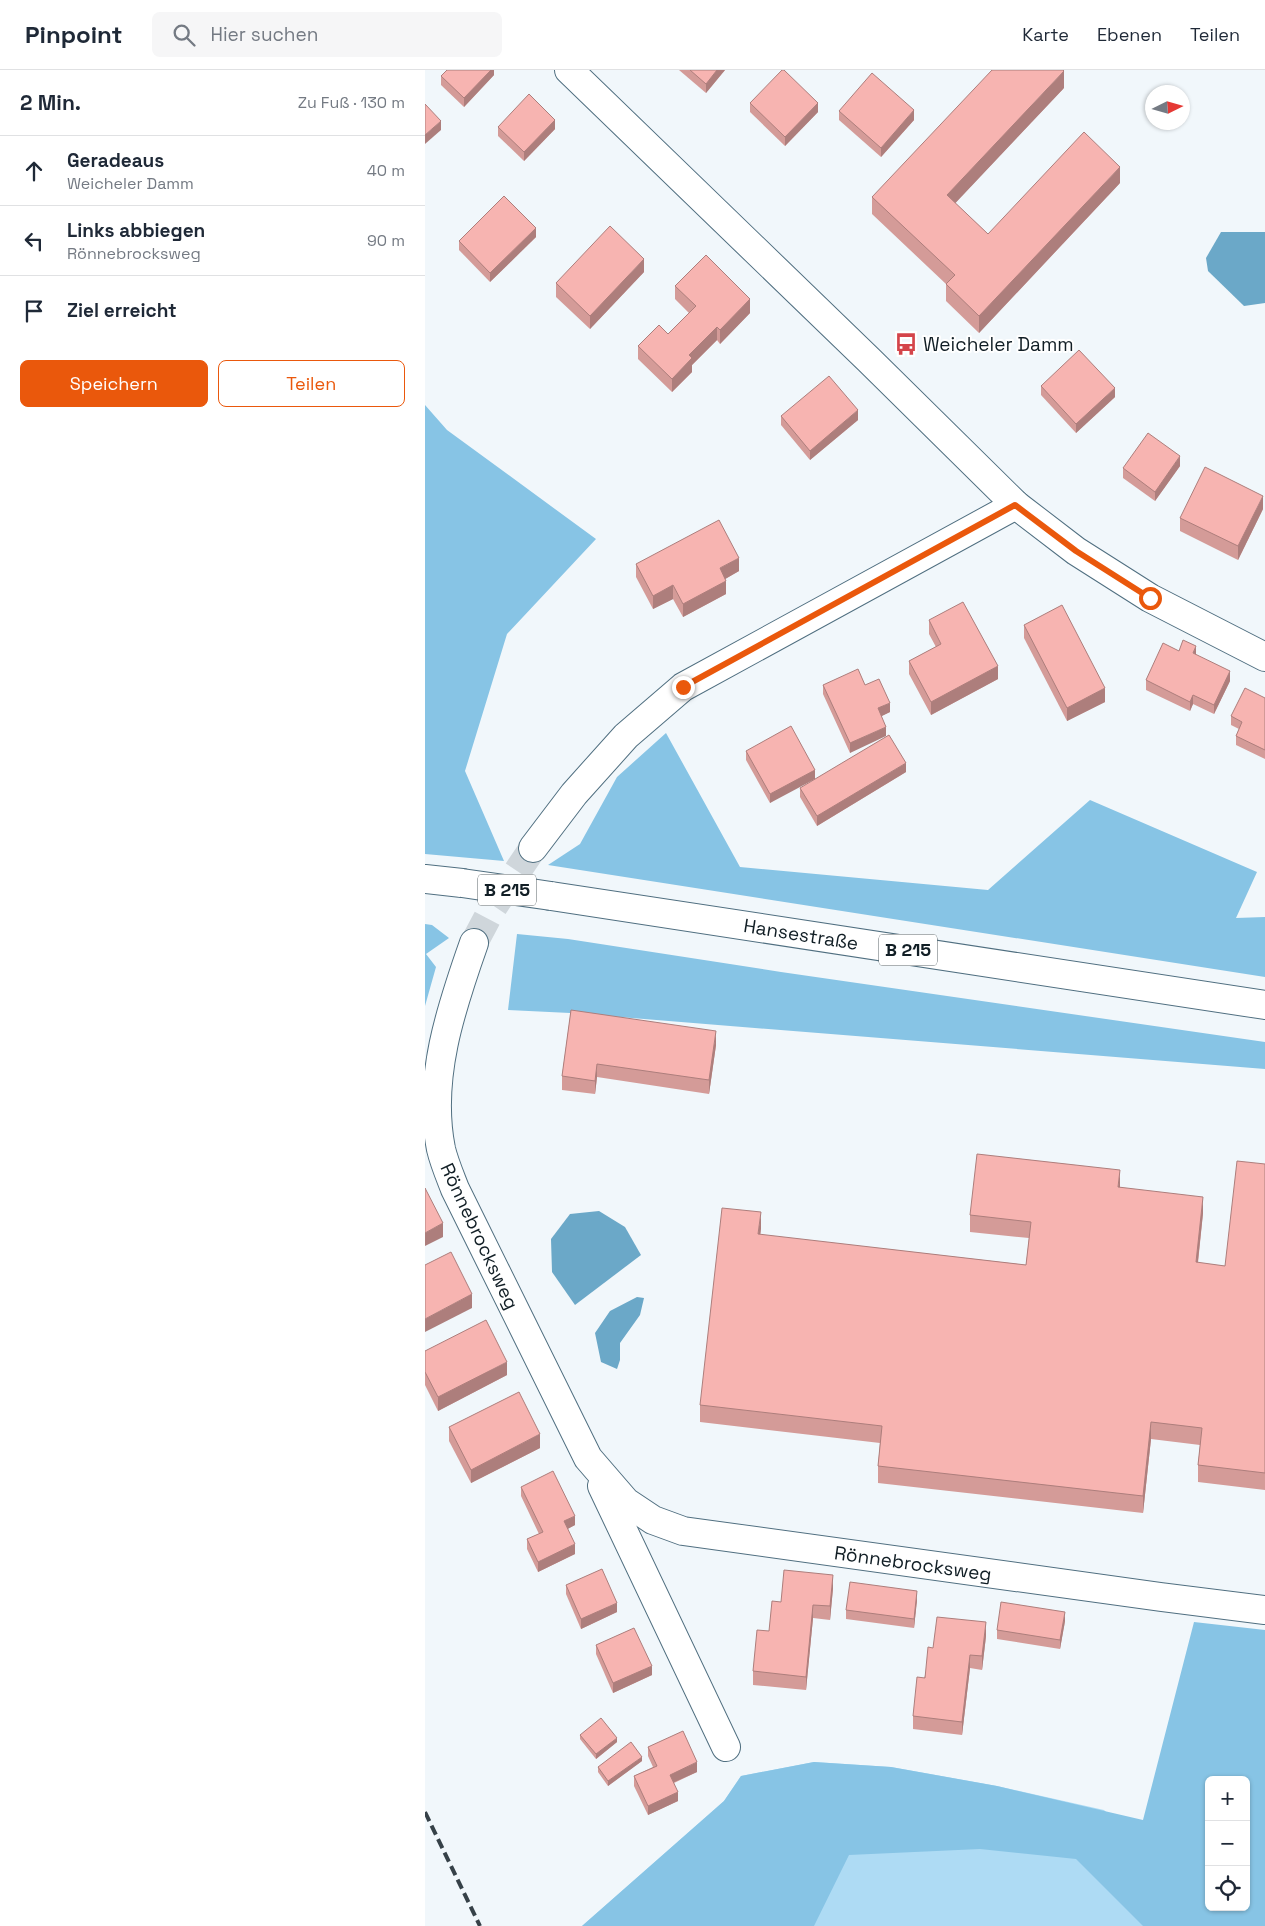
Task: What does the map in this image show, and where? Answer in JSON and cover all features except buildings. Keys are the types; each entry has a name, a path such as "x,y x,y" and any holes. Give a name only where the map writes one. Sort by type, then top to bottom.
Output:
{"street":[{"path":"569,70 869,360 1015,505 1076,551 1150,598 1265,657"},
{"path":"533,848 574,794 626,736 683,687 1015,505"},
{"name":"Hansestraße","path":"425,879 551,896 1265,1005"},
{"name":"Rönnebrocksweg","path":"474,943 455,995 445,1032 439,1070 436,1113 441,1150 455,1189 727,1746"},
{"name":"Rönnebrocksweg","path":"588,1458 626,1502 653,1520 683,1531 1265,1610"}],"shaded area":[{"path":"1221,232 1265,232 1265,303 1244,306 1208,271 1206,258"},
{"path":"425,405 447,430 596,539 507,634 465,771 504,861 425,854"},
{"path":"666,733 740,867 988,890 1090,800 1257,872 1236,918 1265,917 1265,977 548,865 580,844 617,777"},
{"path":"425,924 432,925 449,938 426,954 436,967 425,1006"},
{"path":"517,934 568,939 781,972 1265,1042 1265,1069 570,1013 508,1010"},
{"path":"599,1211 625,1227 641,1255 575,1305 552,1272 551,1239 570,1214"},
{"path":"637,1297 644,1298 640,1315 620,1343 620,1360 617,1369 601,1362 595,1333 610,1311"},
{"path":"1194,1622 1265,1630 1265,1926 1143,1926 1076,1859 980,1849 849,1855 814,1926 582,1926 724,1801 741,1776 814,1762 891,1767 997,1786 1143,1820"},
{"path":"814,1762 891,1767 997,1786 1104,1810 1205,1903 1205,1911 1250,1911 1250,1905 1265,1899 1265,1926 582,1926 724,1801 741,1776"}],"tunnel":[{"path":"474,943 492,909 533,848"}],"railway":[{"path":"425,1812 480,1926"}],"place":[{"name":"Weicheler Damm","path":"906,344"}],"route":[{"path":"683,687 1015,505 1076,551 1150,598"}]}
